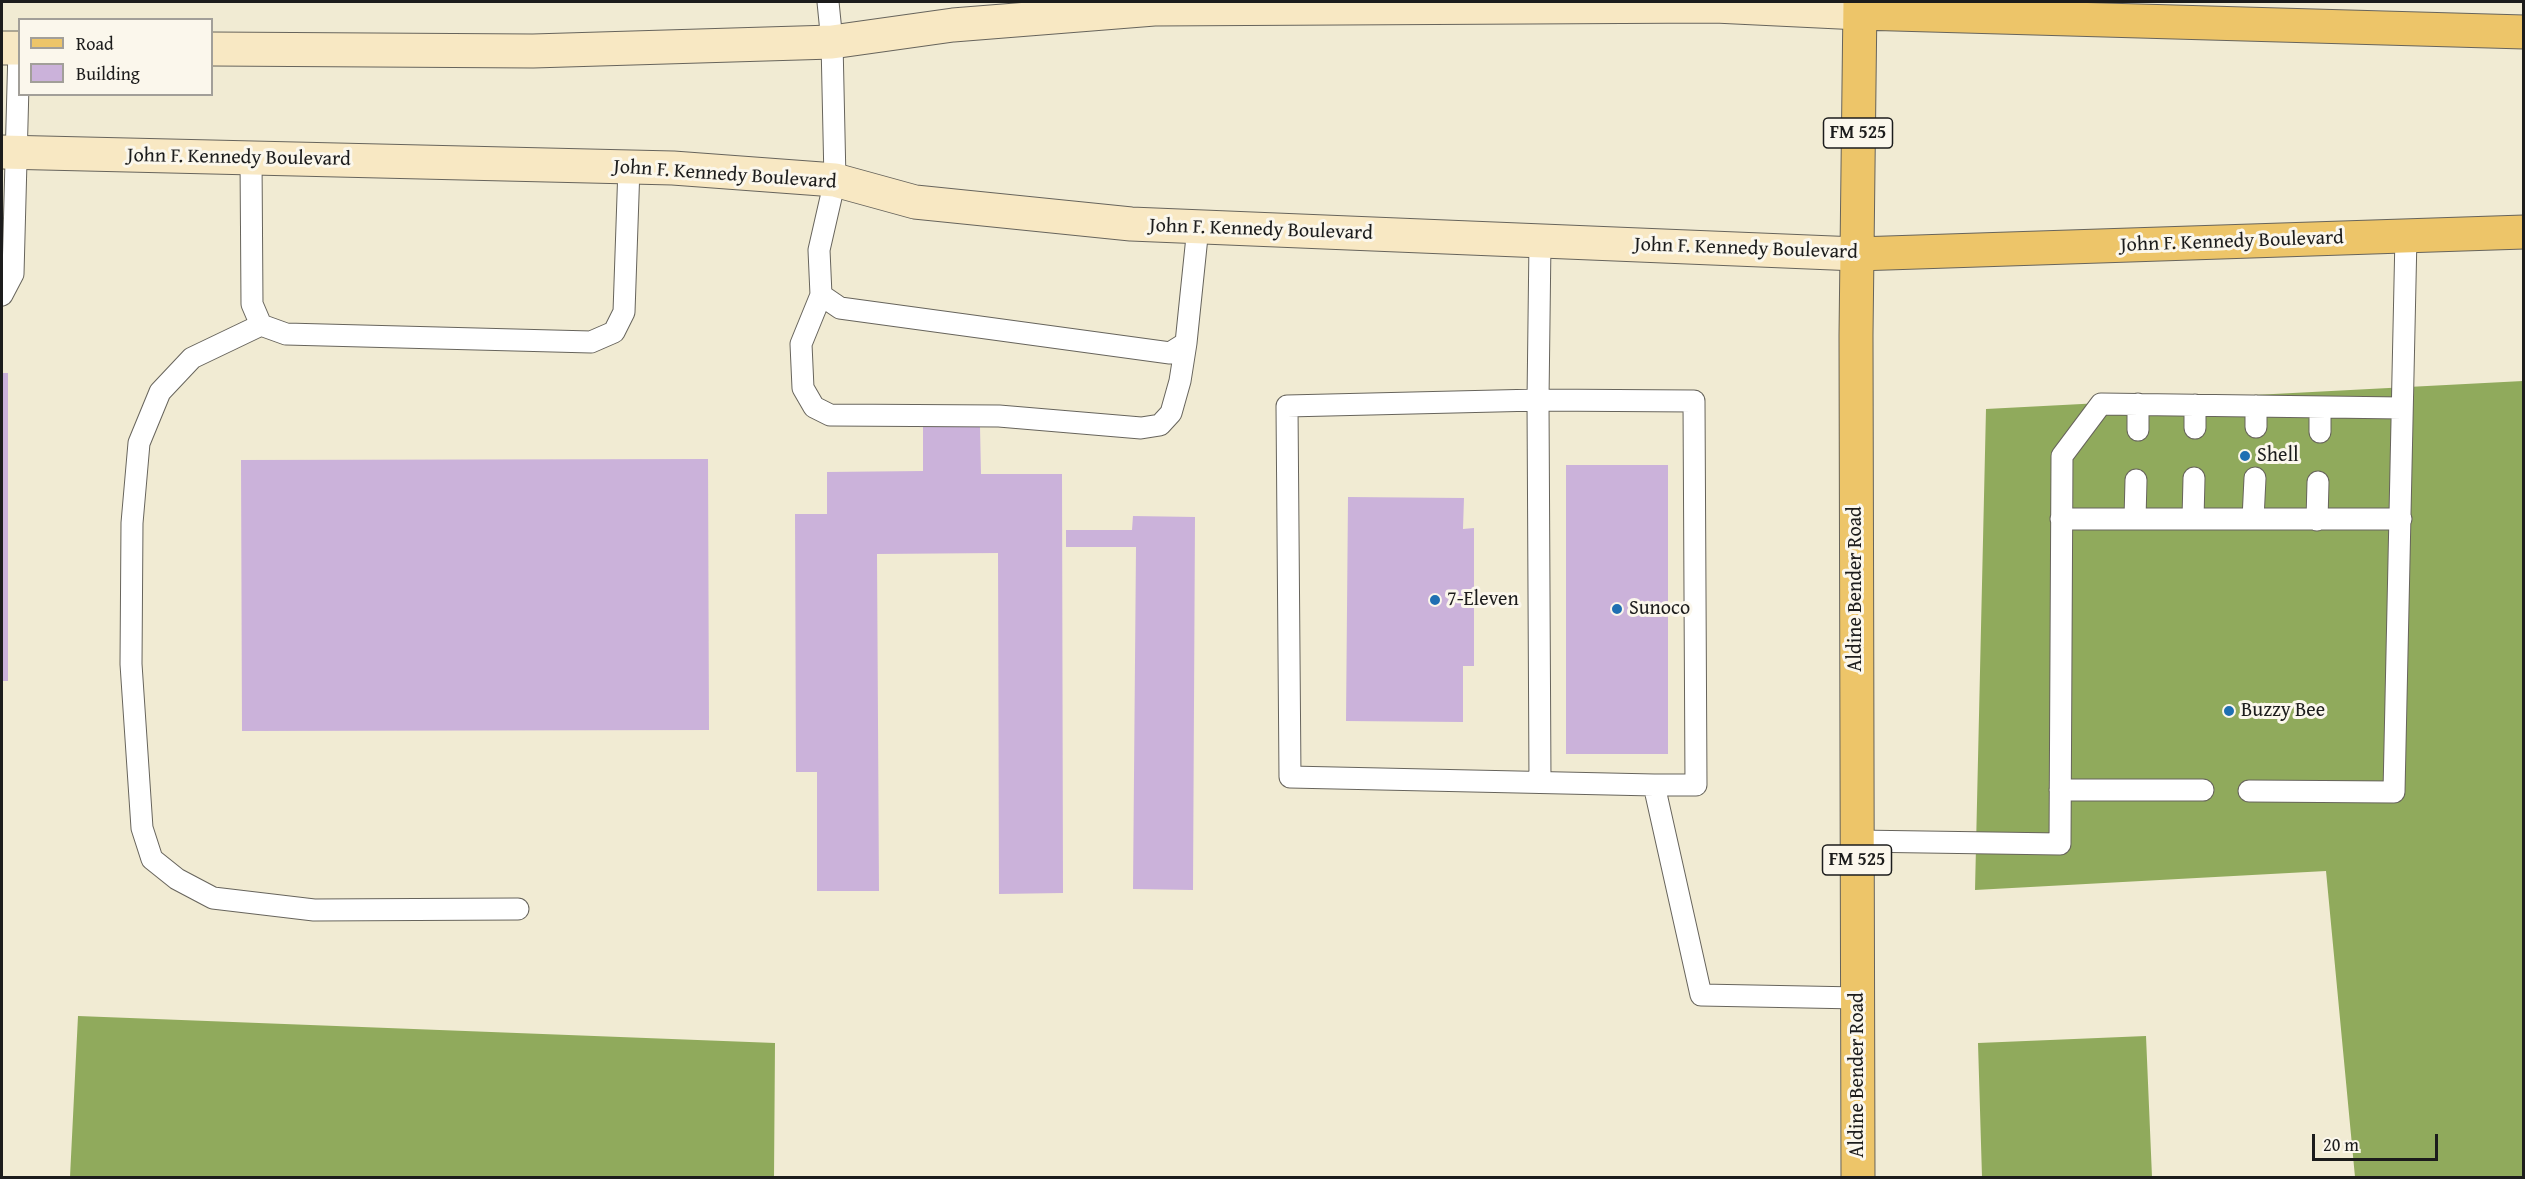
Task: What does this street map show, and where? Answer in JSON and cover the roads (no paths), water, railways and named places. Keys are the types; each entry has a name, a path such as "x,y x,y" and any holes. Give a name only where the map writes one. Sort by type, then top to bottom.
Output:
{"main road":[{"path":"213,49 533,51 832,42 953,25 1154,9 1860,7 2523,32"},
{"name":"Aldine Bender Road","path":"1858,1178 1857,254 1860,7"},
{"path":"2,48 18,48"},
{"name":"John F. Kennedy Boulevard","path":"10,152 629,167 835,180 915,202 1131,224 1857,254 2523,232"}],"lane":[{"path":"828,2 832,42 835,180 819,250 821,295 801,345 803,388 814,407 830,415 999,416 1141,428 1160,425 1171,413 1180,381 1198,227"},
{"path":"2,296 14,274 10,152 18,69"},
{"path":"251,158 252,304 261,325"},
{"path":"518,909 314,910 213,898 177,879 152,860 142,828 131,664 132,523 139,443 160,392 192,358 261,325 286,334 591,342 614,332 624,312 629,167"},
{"path":"2249,791 2394,792 2406,236"},
{"path":"1540,241 1538,400 1540,782"},
{"path":"821,295 840,308 1170,353 1186,343"},
{"path":"1538,400 1694,401 1696,784 1290,777 1287,406 1538,400"},
{"path":"1857,841 2060,844 2062,456 2102,404 2402,408"},
{"path":"2138,404 2138,430"},
{"path":"2195,405 2195,428"},
{"path":"2256,406 2256,427"},
{"path":"2320,407 2320,432"},
{"path":"2193,519 2194,478"},
{"path":"2253,519 2255,478"},
{"path":"2135,519 2136,480"},
{"path":"2317,519 2318,482"},
{"path":"2061,519 2401,519"},
{"path":"1654,785 1701,995 1858,998"},
{"path":"2060,790 2203,790"}],"place":[{"name":"Shell","path":"2245,456"},
{"name":"7-Eleven","path":"1435,600"},
{"name":"Sunoco","path":"1617,609"},
{"name":"Buzzy Bee","path":"2229,711"}]}
